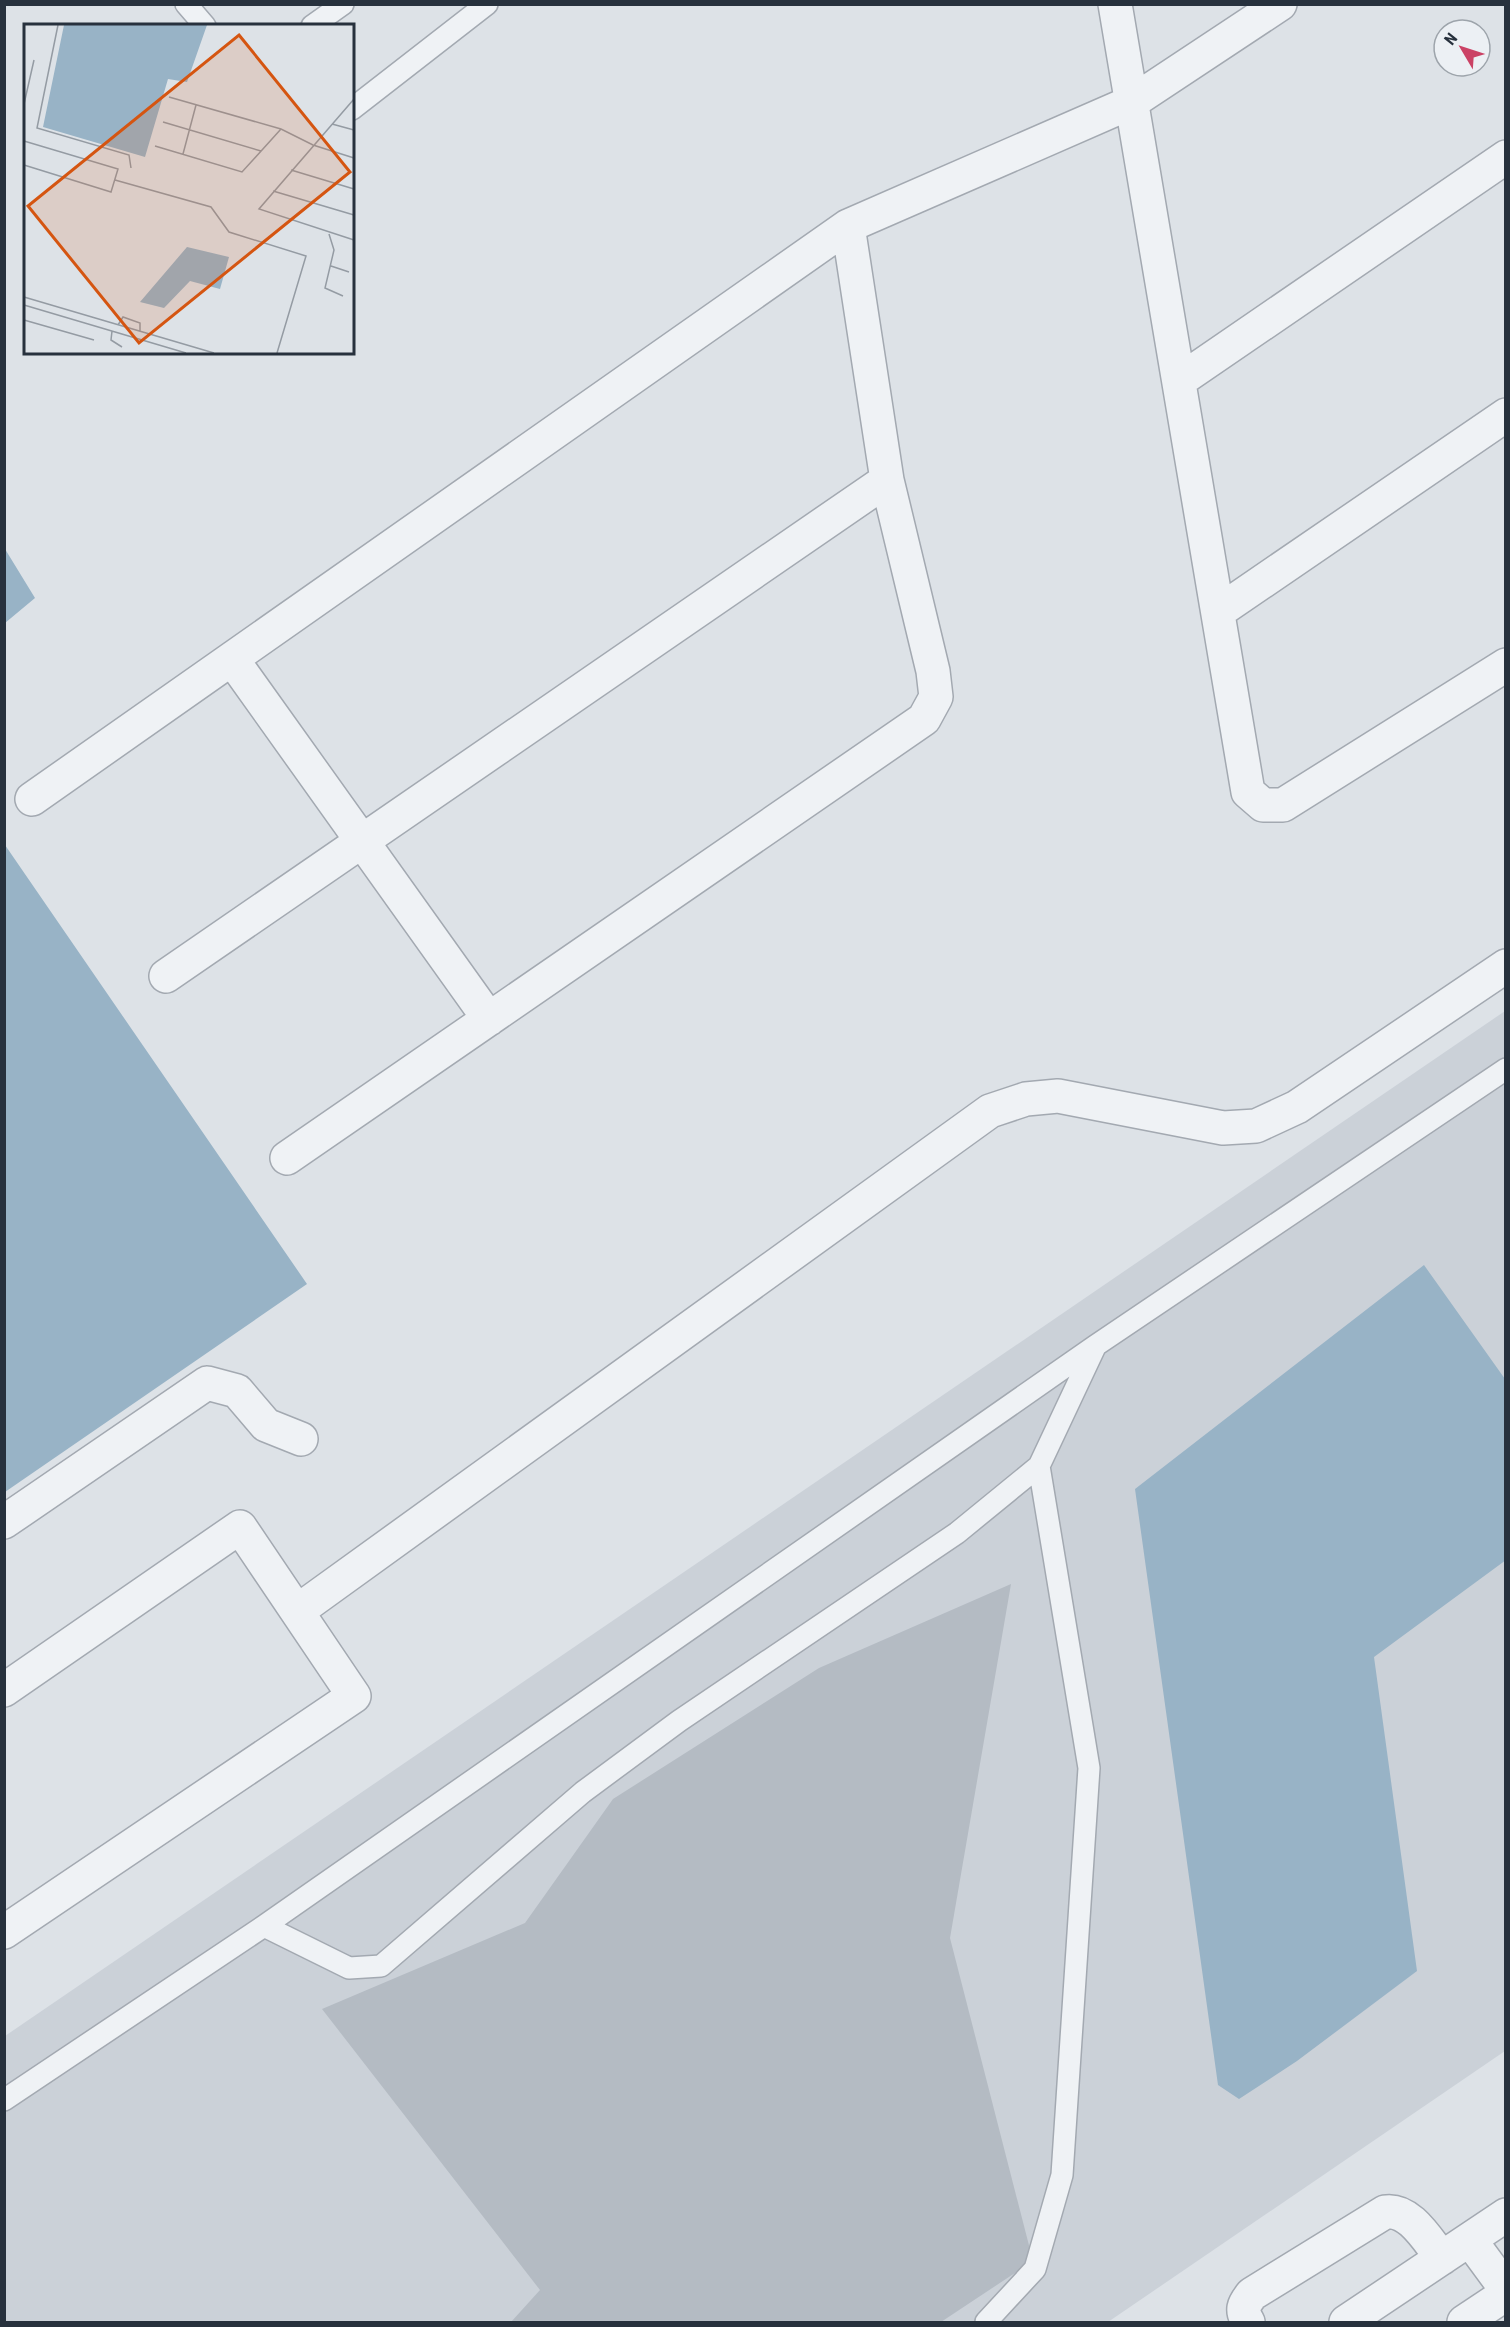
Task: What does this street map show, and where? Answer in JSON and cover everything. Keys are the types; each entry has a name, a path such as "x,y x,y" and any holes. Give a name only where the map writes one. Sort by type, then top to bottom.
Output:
{"street":[{"path":"1115,4 1248,792 1263,805 1283,805 1506,665"},
{"path":"32,799 848,226 1132,102 1280,4"},
{"path":"1179,381 1506,157"},
{"path":"287,1158 924,719 936,697 933,671 887,480 848,226"},
{"path":"1218,612 1506,415"},
{"path":"166,976 887,480"},
{"path":"231,659 489,1019"},
{"path":"299,1610 990,1111 1026,1099 1058,1096 1223,1128 1256,1126 1297,1107 1502,975"},
{"path":"4,1522 207,1383 237,1391 266,1425 301,1439"},
{"path":"4,1690 240,1527 299,1610 354,1696 4,1932"},
{"path":"1248,2322 1243,2313 1244,2304 1252,2294 1385,2212 1395,2210 1404,2214 1442,2258"},
{"path":"1346,2322 1506,2215"},
{"path":"1464,2322 1506,2291 1470,2240"}],"lane":[{"path":"186,4 203,24"},
{"path":"315,24 343,4"},
{"path":"354,107 487,4"},
{"path":"4,2100 264,1926 1095,1346 1506,1069"},
{"path":"264,1926 350,1968 381,1966 583,1792 679,1721 957,1533 1039,1466 1095,1346"},
{"path":"986,2322 1035,2269 1062,2175 1089,1768 1039,1466"}],"shaded area":[{"path":"1505,1011 1505,2051 1108,2322 5,2322 5,2036"}],"water":[{"path":"5,549 35,598 4,623"},
{"path":"5,845 307,1284 5,1492 4,1491"},
{"path":"1424,1265 1505,1379 1506,1560 1374,1657 1417,1971 1297,2061 1239,2099 1218,2085 1135,1489"}],"building":[{"path":"1011,1584 950,1938 1033,2261 941,2322 511,2322 540,2290 322,2009 525,1923 613,1799 819,1668"}]}
